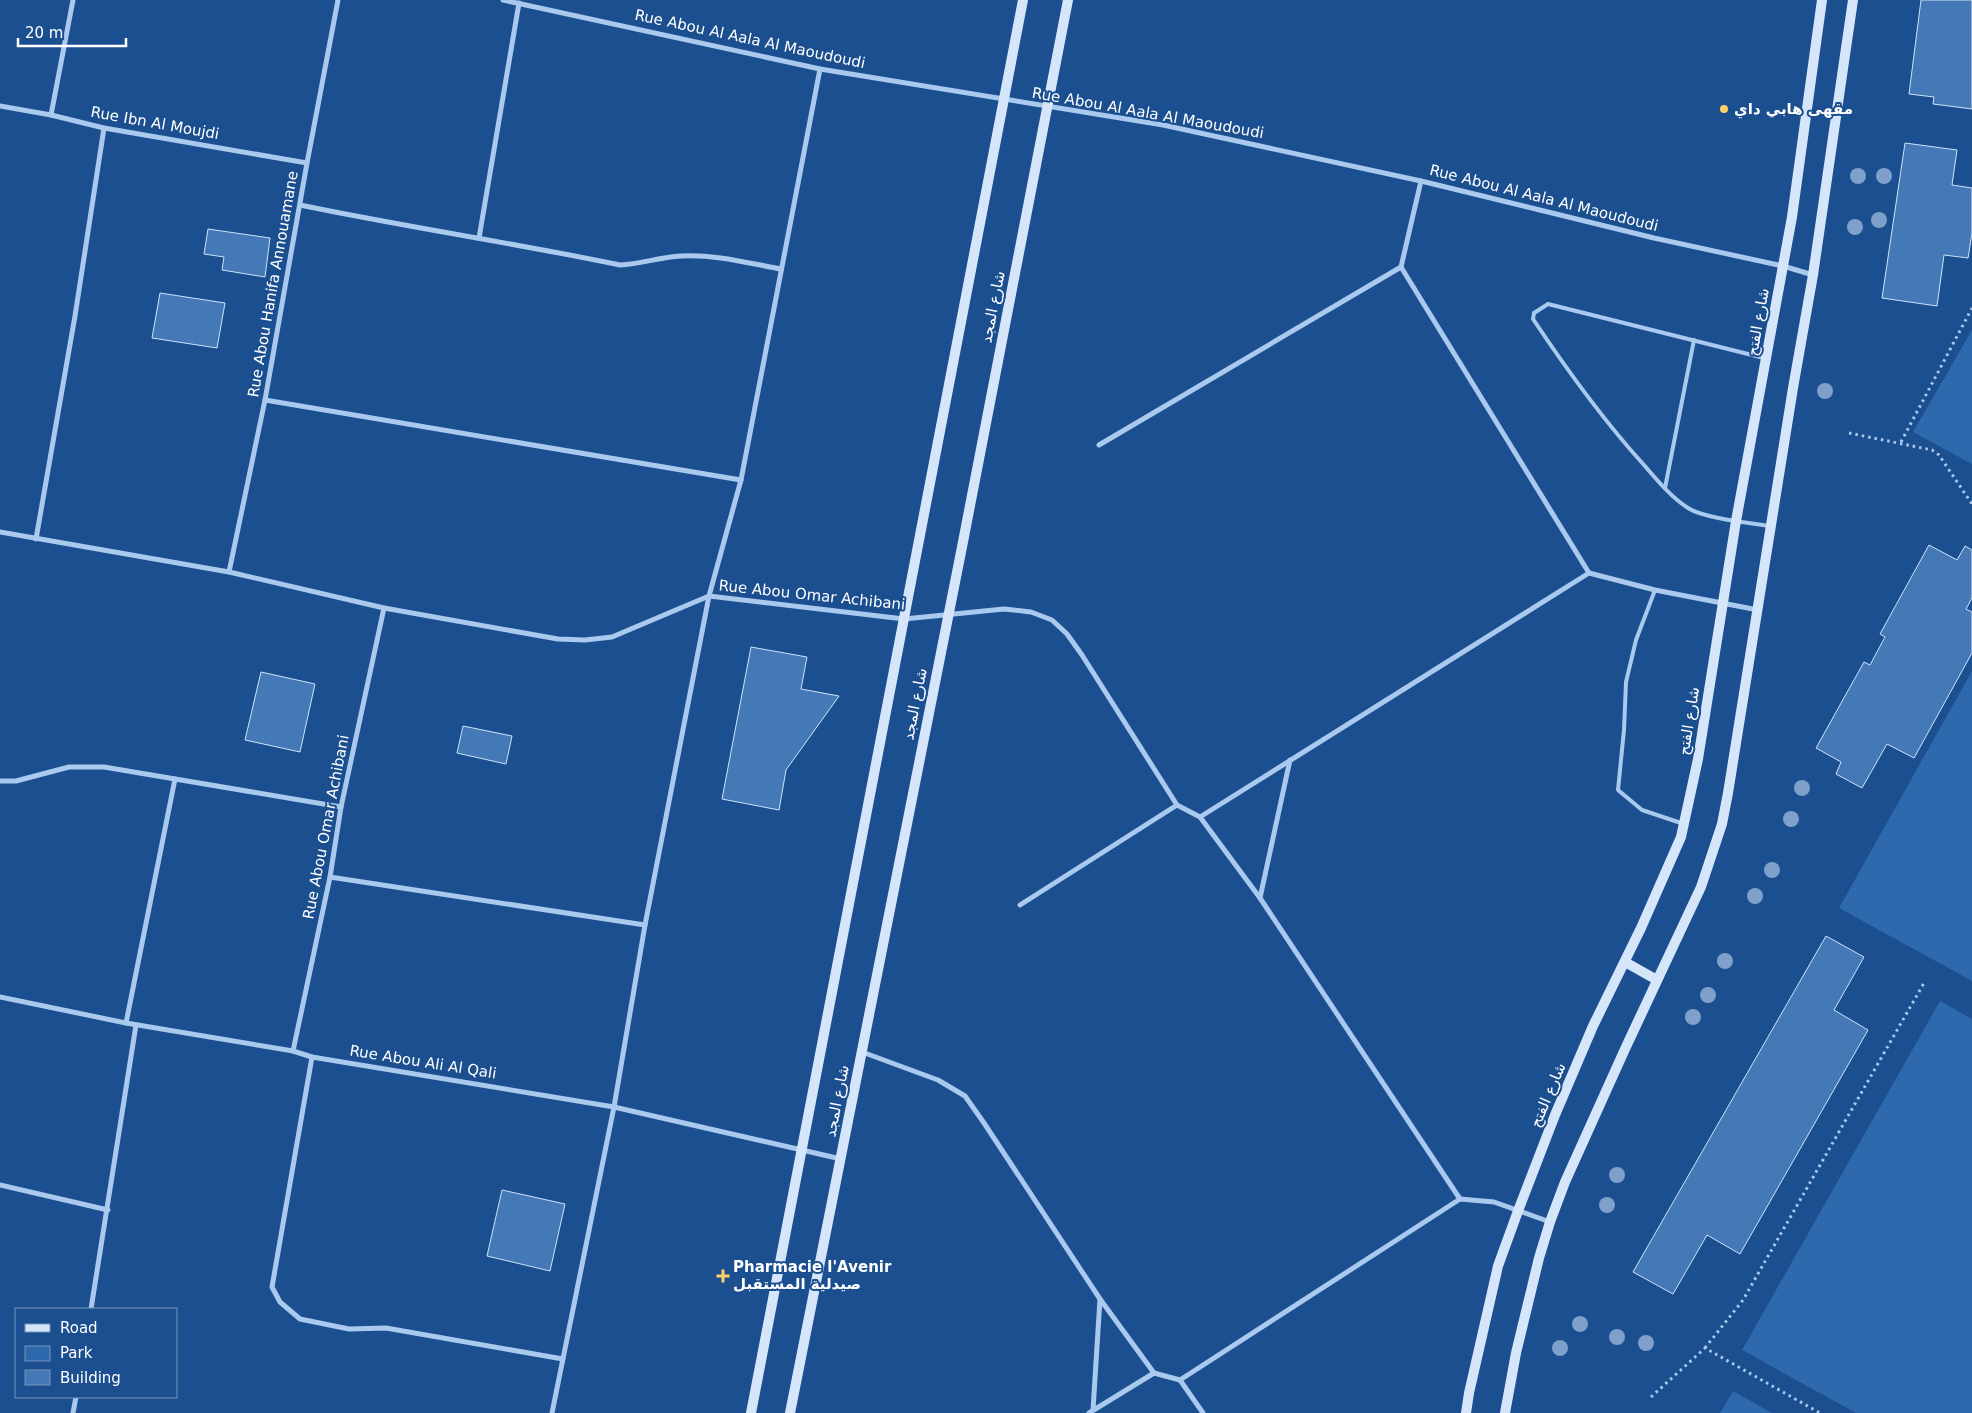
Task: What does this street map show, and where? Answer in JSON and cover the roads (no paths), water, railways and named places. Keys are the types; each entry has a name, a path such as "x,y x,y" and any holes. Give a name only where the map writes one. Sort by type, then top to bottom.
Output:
{"street":[{"path":"51,115 73,0"},
{"name":"Rue Abou Hanifa Annouamane","path":"229,572 265,400 306,163 338,0"},
{"name":"Rue Abou Al Aala Al Maoudoudi","path":"503,0 820,68 1002,100 1163,125 1422,181 1654,238 1783,266 1813,275"},
{"name":"شارع المجد","path":"751,1413 1022,0"},
{"name":"شارع المجد","path":"790,1413 1068,0"},
{"name":"شارع الفتح","path":"1466,1413 1498,1266 1518,1211 1555,1115 1593,1026 1661,885 1681,837 1698,759 1736,521 1792,217 1822,0"},
{"path":"1505,1413 1516,1353 1539,1258 1550,1222 1565,1182 1701,887 1722,824 1813,275 1853,0"},
{"path":"479,238 519,3"},
{"path":"552,1413 614,1106 645,926 709,596 742,480 820,68"},
{"name":"Rue Ibn Al Moujdi","path":"0,106 51,115 104,128 306,163"},
{"path":"36,538 80,288 104,128"},
{"path":"1100,445 1401,266 1422,181"},
{"path":"300,205 390,224 479,238 620,265 640,264 661,258 682,256 719,258 781,269"},
{"path":"1401,266 1590,573 1655,590 1758,610"},
{"path":"265,400 742,480"},
{"name":"Rue Abou Omar Achibani","path":"0,532 229,572 384,608 558,639 585,640 612,636 709,596 904,619 1004,608 1031,612 1052,620 1067,634 1082,654 1177,805"},
{"path":"1200,817 1590,573"},
{"name":"Rue Abou Omar Achibani","path":"293,1051 330,877 341,808 384,608"},
{"path":"1260,898 1290,760"},
{"path":"0,780 16,781 68,767 111,768 341,808"},
{"path":"126,1023 174,779"},
{"path":"1020,906 1177,805 1200,817 1260,898 1460,1199"},
{"path":"330,877 645,926"},
{"path":"1624,962 1657,980"},
{"name":"Rue Abou Ali Al Qali","path":"0,997 136,1025 293,1051 312,1057 614,1106 840,1158"},
{"path":"91,1308 136,1025"},
{"path":"861,1052 938,1080 964,1096 984,1122 1100,1299 1154,1373 1180,1380 1203,1413"},
{"path":"312,1057 272,1287 280,1302 300,1319 349,1329 386,1328 562,1359"},
{"path":"0,1186 108,1210"},
{"path":"1180,1380 1460,1199 1494,1202 1550,1222"},
{"path":"1091,1412 1100,1299"},
{"path":"1091,1412 1154,1373"},
{"path":"73,1413 76,1398"}],"lane":[{"path":"1766,358 1548,304 1534,313 1533,319 1592,402 1625,444 1665,488 1688,509 1736,521 1771,526"},
{"path":"1665,488 1694,340"},
{"path":"1655,590 1636,640 1626,682 1624,730 1618,790 1642,810 1684,824"}],"place":[{"name":"مقهى هابي داي","path":"1724,109"},
{"name":"Pharmacie l'Avenir صيدلية المستقبل","path":"723,1276"}]}
